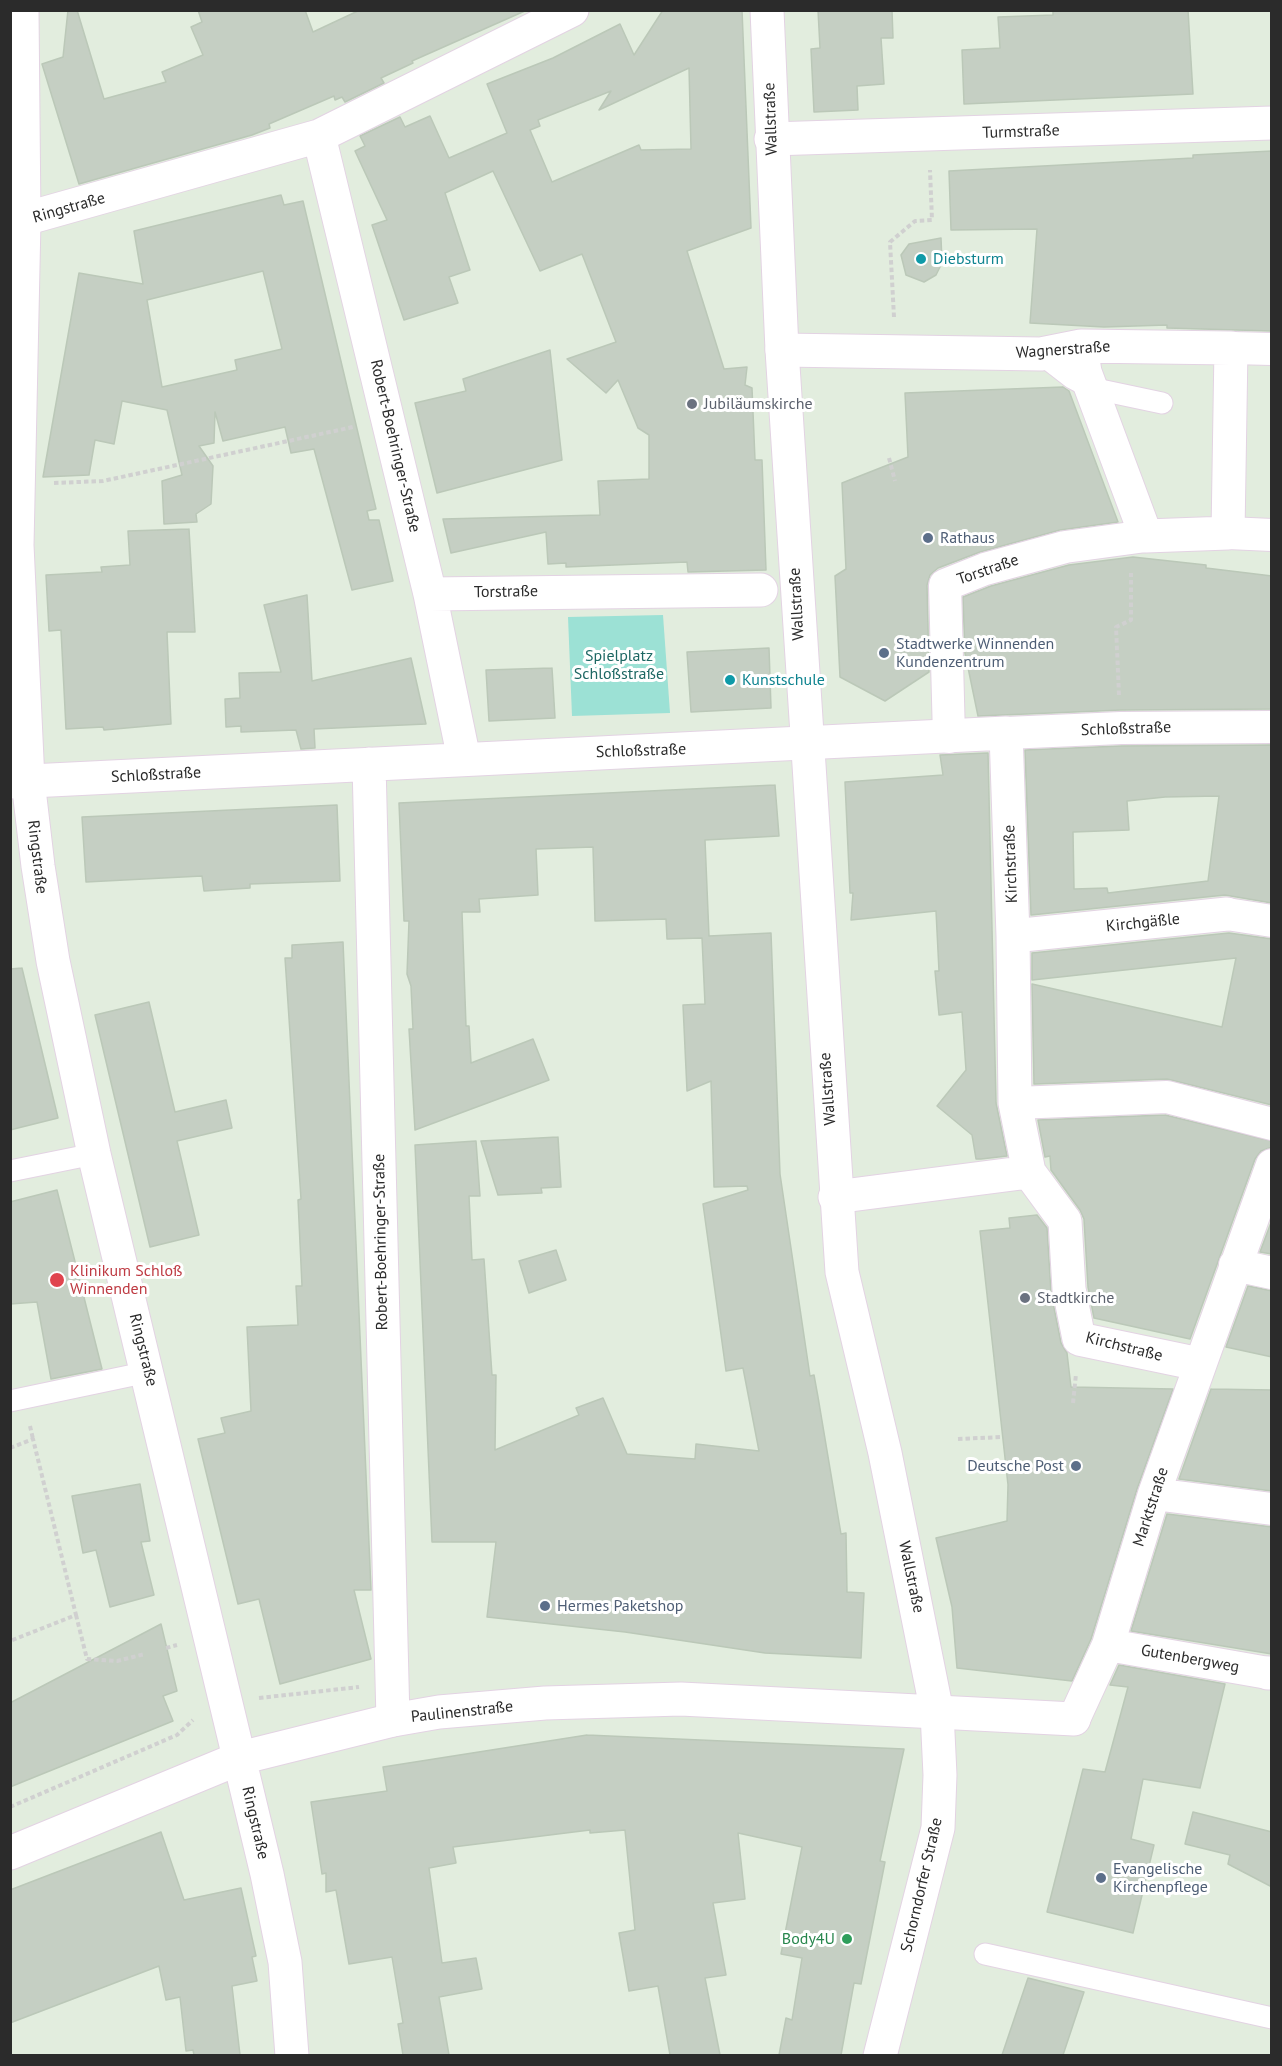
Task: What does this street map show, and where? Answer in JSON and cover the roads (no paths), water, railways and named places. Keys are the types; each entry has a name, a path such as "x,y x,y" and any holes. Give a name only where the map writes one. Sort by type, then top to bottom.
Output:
{"street":[{"path":"17,222 22,10"},
{"name":"Ringstraße","path":"292,2055 285,1962 240,1758 94,1154 53,961 38,866 19,781 17,222 319,136 572,10"},
{"name":"Wallstraße","path":"767,10 782,350 835,1197 845,1293 885,1453 938,1712"},
{"name":"Turmstraße","path":"771,139 1272,123"},
{"name":"Robert-Boehringer-Straße","path":"319,136 430,594 464,759"},
{"path":"1228,533 1231,348"},
{"name":"Wagnerstraße","path":"782,350 1041,354 1086,369 1231,348 1272,349"},
{"path":"1086,369 1139,537"},
{"name":"Torstraße","path":"949,737 945,585 985,569 1055,549 1139,537 1228,533 1272,535"},
{"name":"Torstraße","path":"430,594 761,590"},
{"name":"Schloßstraße","path":"19,781 1121,728 1272,727"},
{"name":"Kirchstraße","path":"1005,733 1013,936 1016,1103 1029,1172 1065,1221 1070,1289 1079,1339 1199,1364"},
{"name":"Robert-Boehringer-Straße","path":"369,764 393,1720"},
{"name":"Kirchgäßle","path":"1013,936 1227,914 1272,921"},
{"path":"1016,1103 1167,1097 1272,1124"},
{"name":"Marktstraße","path":"938,1712 1074,1719 1108,1645 1154,1494 1272,1165"},
{"path":"835,1197 1029,1172"},
{"path":"1235,1265 1272,1274"},
{"path":"1154,1494 1272,1509"},
{"name":"Gutenbergweg","path":"1108,1645 1270,1673"},
{"name":"Paulinenstraße","path":"10,1853 240,1758 393,1720 439,1712 545,1703 681,1699 938,1712"},
{"name":"Schorndorfer Straße","path":"880,2055 938,1828 938,1712"}],"lane":[{"path":"1041,354 1071,378 1086,369 1162,403"},
{"path":"10,1171 94,1154"},
{"path":"10,1401 148,1372"},
{"path":"985,1954 1272,2018"}],"place":[{"name":"Diebsturm","path":"921,259"},
{"name":"Jubiläumskirche","path":"692,404"},
{"name":"Rathaus","path":"928,538"},
{"name":"Stadtwerke Winnenden Kundenzentrum","path":"884,653"},
{"name":"Kunstschule","path":"730,680"},
{"name":"Klinikum Schloß Winnenden","path":"57,1280"},
{"name":"Stadtkirche","path":"1025,1298"},
{"name":"Deutsche Post","path":"1076,1466"},
{"name":"Hermes Paketshop","path":"545,1606"},
{"name":"Evangelische Kirchenpflege","path":"1101,1878"},
{"name":"Body4U","path":"847,1939"}],"park label":[{"name":"Spielplatz Schloßstraße","path":"619,665"}]}
